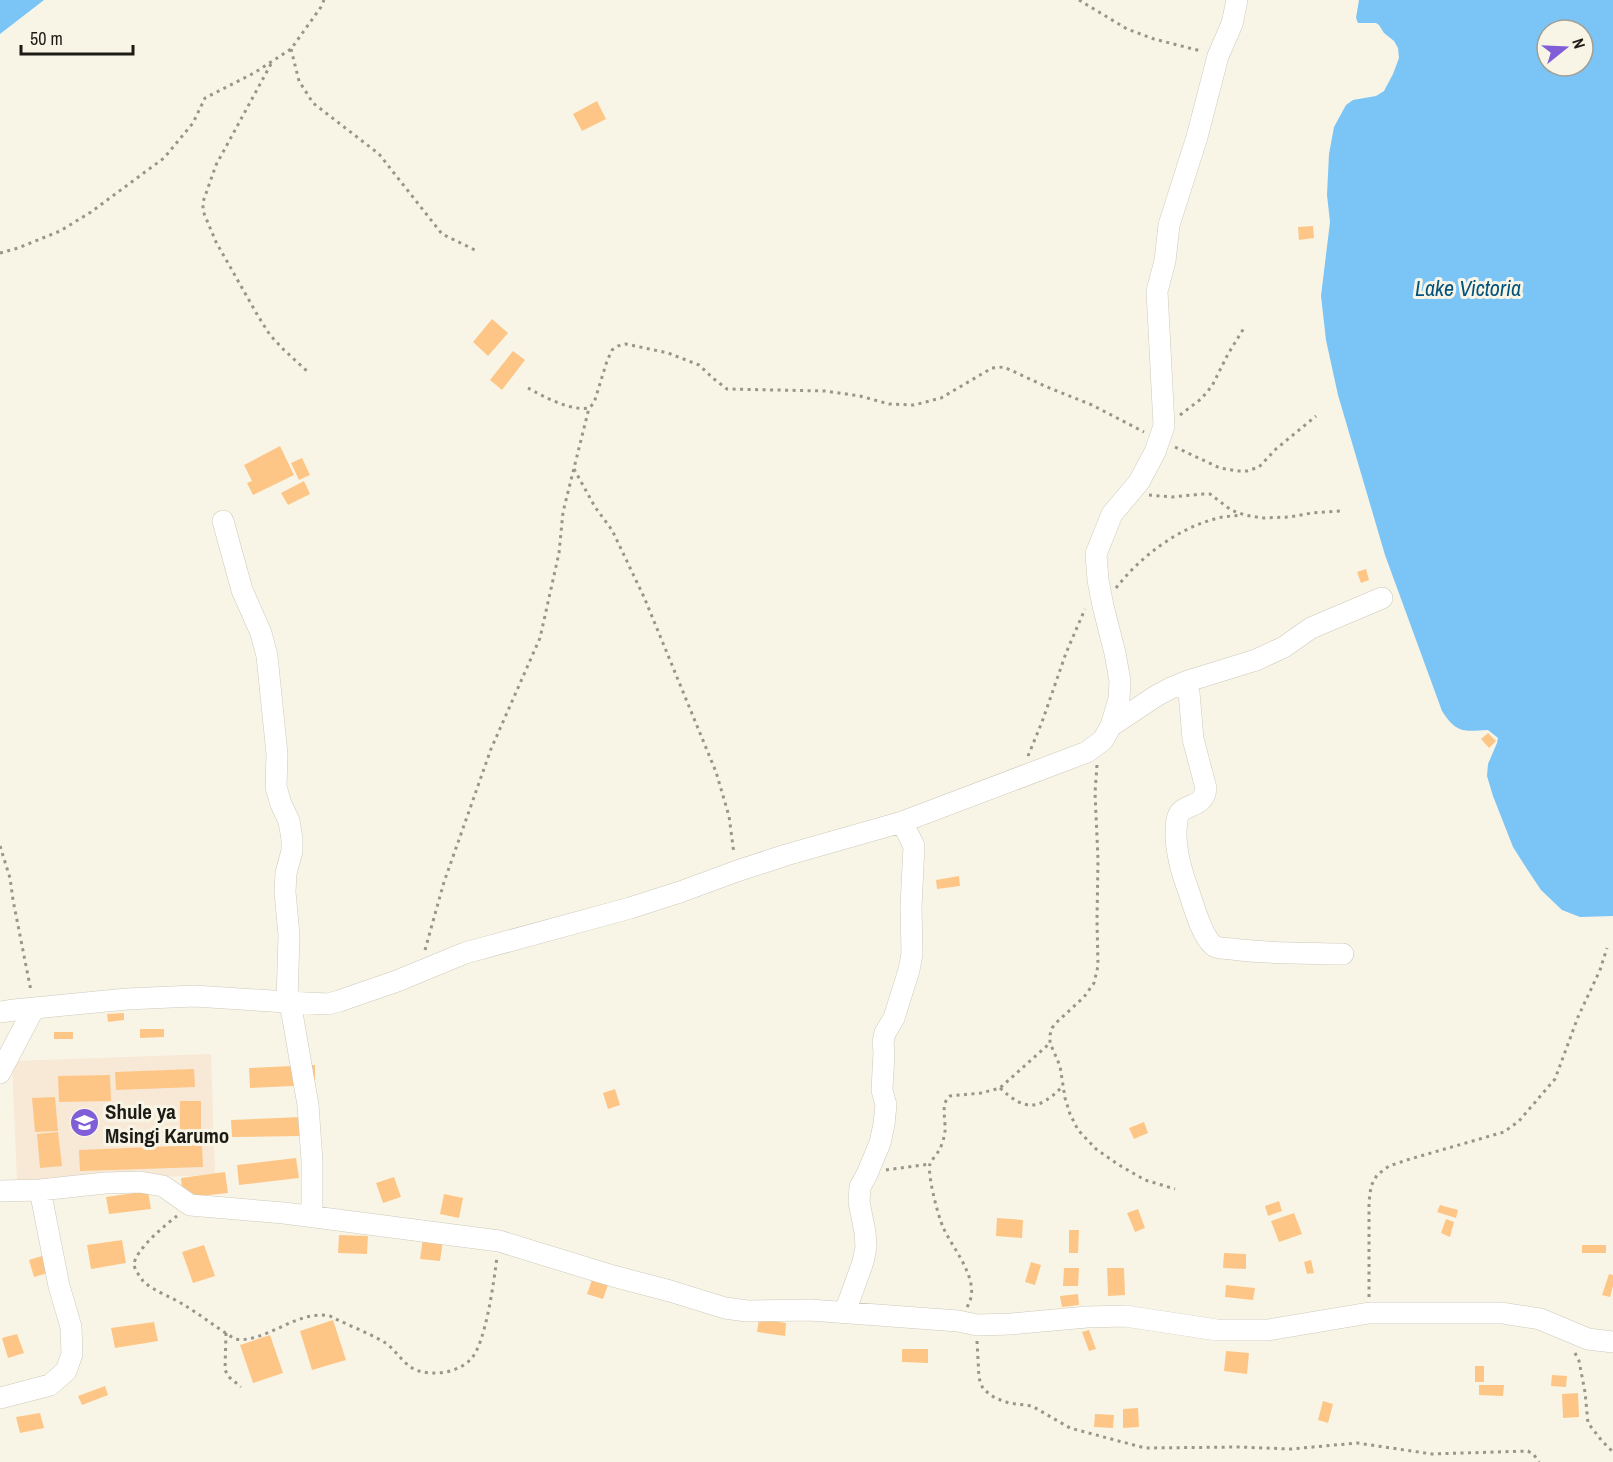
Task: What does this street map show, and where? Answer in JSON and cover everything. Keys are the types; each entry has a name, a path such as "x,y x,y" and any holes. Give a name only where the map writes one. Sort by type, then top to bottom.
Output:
{"street":[{"path":"1107,733 1119,699 1120,681 1102,606 1096,554 1112,514 1139,482 1162,433 1157,291 1165,261 1169,225 1194,147 1218,56 1232,24 1237,0"},
{"path":"223,521 242,590 265,644 277,754 276,787 291,830 292,851 286,873 285,892 289,935 287,1002 292,1013 308,1105 312,1161 312,1217"},
{"path":"0,1012 127,999 194,996 328,1004 339,1001 398,981 465,953 630,908 786,855 902,822 1087,752 1107,733 1156,696 1188,681 1256,660 1284,646 1311,628 1382,598"},
{"path":"1188,681 1193,739 1206,788 1202,801 1180,813 1177,835 1183,878 1208,940 1216,947 1257,952 1343,954"},
{"path":"845,1312 866,1247 860,1187 880,1143 884,1124 886,1105 882,1090 884,1052 882,1042 894,1018 912,954 911,906 914,846 902,822"},
{"path":"0,1073 34,1008"},
{"path":"0,1191 140,1182 163,1186 190,1205 312,1217 499,1241 725,1308 747,1311 810,1310 967,1323 1011,1323 1125,1316 1216,1330 1268,1330 1369,1313 1502,1313 1540,1319 1588,1339 1613,1342"},
{"path":"0,1398 50,1385 66,1371 72,1354 71,1327 59,1286 40,1190"}],"path":[{"path":"0,253 60,231 91,212 164,158 193,123 205,98 254,73 291,49 324,0"},
{"path":"1079,0 1127,29 1154,39 1218,56"},
{"path":"291,49 299,81 313,103 379,154 442,234 475,250"},
{"path":"272,62 216,165 203,202 203,211 216,242 270,335 308,372"},
{"path":"1162,433 1212,386 1244,327"},
{"path":"418,972 444,882 491,749 540,638 559,554 563,512 589,408 594,403 612,350 618,346 626,344 668,353 699,365 727,389 825,391 860,396 889,404 914,405 941,398 992,368 1004,367 1047,387 1162,433 1220,468 1237,471 1259,467 1276,449 1316,416"},
{"path":"528,388 577,409 589,408"},
{"path":"574,469 595,507 612,530 644,597 716,772 729,816 737,871"},
{"path":"1130,493 1158,497 1210,494 1231,510 1262,518 1340,511"},
{"path":"1102,606 1144,559 1169,540 1205,522 1221,517 1245,515"},
{"path":"1019,777 1042,722 1066,653 1098,580"},
{"path":"1107,733 1097,762 1095,793 1098,859 1098,966 1094,983 1084,997 1052,1028 1050,1043 1060,1066 1062,1086 1070,1114 1078,1130 1096,1149 1119,1165 1146,1180 1175,1189"},
{"path":"0,846 10,878 34,1008"},
{"path":"1369,1313 1369,1202 1371,1186 1377,1175 1389,1166 1400,1162 1504,1132 1519,1121 1555,1079 1607,948"},
{"path":"1050,1043 1000,1088 981,1093 950,1096 946,1099 944,1140 930,1164 931,1182 943,1227 971,1283 972,1293 967,1323 983,1389 995,1398 1009,1403 1032,1406 1070,1428 1145,1448 1291,1449 1358,1443 1432,1454 1528,1451 1539,1462"},
{"path":"1000,1088 1012,1099 1024,1104 1036,1105 1052,1098 1062,1086"},
{"path":"867,1174 930,1164"},
{"path":"190,1205 168,1222 141,1249 134,1265 143,1281 235,1339 242,1340 302,1318 330,1316 385,1342 410,1366 419,1371 454,1370 471,1359 480,1343 499,1241"},
{"path":"1564,1329 1579,1361 1588,1423 1613,1452"},
{"path":"226,1333 225,1370 229,1377 241,1387"}],"shaded area":[{"path":"211,1054 215,1175 17,1182 12,1061"}],"water":[{"path":"0,0 44,0 0,34"},
{"name":"Lake Victoria","path":"1359,0 1613,0 1613,916 1580,917 1562,910 1541,890 1513,847 1487,776 1488,764 1498,738 1488,730 1461,730 1452,724 1442,711 1385,555 1338,395 1326,340 1321,296 1330,222 1327,195 1329,154 1334,127 1346,105 1353,100 1376,96 1384,91 1399,58 1398,48 1394,41 1384,33 1379,25 1358,23 1356,18"}],"building":[{"path":"597,101 606,119 582,131 573,114"},
{"path":"1313,226 1314,238 1299,240 1298,227"},
{"path":"492,319 508,333 488,356 473,342"},
{"path":"513,351 525,360 502,390 490,380"},
{"path":"280,446 294,475 253,495 247,483 252,481 244,465"},
{"path":"302,458 310,475 299,480 291,463"},
{"path":"304,481 310,494 288,505 281,493"},
{"path":"1366,569 1369,580 1361,583 1357,572"},
{"path":"1488,733 1496,741 1489,748 1481,739"},
{"path":"959,876 960,886 937,889 936,880"},
{"path":"124,1013 124,1020 108,1022 107,1014"},
{"path":"140,1029 164,1029 164,1037 140,1038"},
{"path":"54,1032 73,1032 73,1039 54,1039"},
{"path":"315,1065 315,1085 250,1088 249,1068"},
{"path":"194,1069 195,1087 116,1090 115,1072"},
{"path":"110,1075 111,1101 59,1102 58,1076"},
{"path":"615,1089 620,1105 608,1109 603,1093"},
{"path":"55,1097 58,1131 35,1132 32,1098"},
{"path":"180,1101 201,1101 201,1142 180,1142"},
{"path":"301,1117 301,1136 232,1137 231,1120"},
{"path":"1144,1122 1148,1133 1134,1139 1129,1128"},
{"path":"58,1132 62,1166 40,1168 37,1134"},
{"path":"202,1145 203,1167 80,1171 79,1150"},
{"path":"296,1158 299,1178 239,1185 237,1165"},
{"path":"225,1172 228,1193 200,1196 182,1192 181,1178"},
{"path":"394,1177 401,1197 383,1203 376,1183"},
{"path":"148,1191 151,1209 109,1214 106,1197"},
{"path":"444,1194 463,1198 459,1218 440,1214"},
{"path":"1279,1201 1282,1211 1268,1216 1265,1206"},
{"path":"1440,1205 1458,1210 1456,1218 1437,1212"},
{"path":"1138,1209 1145,1228 1135,1232 1127,1213"},
{"path":"1294,1213 1302,1234 1279,1242 1271,1221"},
{"path":"997,1218 1023,1220 1022,1238 996,1236"},
{"path":"1446,1219 1454,1222 1450,1237 1441,1233"},
{"path":"1069,1230 1079,1230 1078,1253 1069,1253"},
{"path":"339,1235 368,1236 367,1254 338,1253"},
{"path":"423,1238 443,1241 440,1261 420,1259"},
{"path":"122,1240 126,1263 91,1269 87,1245"},
{"path":"204,1245 215,1276 193,1283 182,1252"},
{"path":"1582,1245 1606,1245 1606,1253 1582,1253"},
{"path":"1224,1253 1246,1254 1246,1269 1223,1268"},
{"path":"45,1255 51,1272 34,1277 29,1260"},
{"path":"1311,1260 1314,1273 1307,1274 1304,1262"},
{"path":"1031,1262 1041,1265 1035,1285 1025,1282"},
{"path":"1064,1268 1079,1268 1078,1286 1063,1286"},
{"path":"1107,1268 1124,1268 1125,1295 1108,1296"},
{"path":"1609,1274 1613,1275 1610,1297 1602,1295"},
{"path":"592,1280 608,1285 603,1299 587,1294"},
{"path":"1226,1285 1255,1288 1253,1300 1225,1297"},
{"path":"1078,1294 1079,1305 1062,1307 1060,1296"},
{"path":"759,1319 786,1323 785,1336 757,1332"},
{"path":"333,1320 346,1360 312,1370 300,1331"},
{"path":"154,1322 158,1341 115,1348 111,1328"},
{"path":"1089,1330 1096,1349 1089,1351 1082,1332"},
{"path":"17,1334 24,1353 8,1358 2,1338"},
{"path":"270,1335 283,1373 253,1383 240,1345"},
{"path":"902,1349 928,1349 928,1363 902,1362"},
{"path":"1226,1351 1249,1353 1247,1374 1224,1371"},
{"path":"1475,1366 1484,1366 1484,1382 1475,1382"},
{"path":"1552,1375 1567,1376 1566,1387 1551,1386"},
{"path":"1479,1385 1504,1385 1503,1396 1479,1395"},
{"path":"105,1386 108,1395 82,1405 78,1396"},
{"path":"1578,1393 1579,1417 1563,1418 1562,1394"},
{"path":"1323,1401 1333,1404 1328,1423 1318,1420"},
{"path":"1138,1408 1139,1427 1123,1428 1123,1409"},
{"path":"40,1413 44,1428 20,1433 16,1417"},
{"path":"1095,1414 1114,1415 1113,1428 1094,1427"}],"place":[{"name":"Shule ya Msingi Karumo","path":"84,1123"}]}
